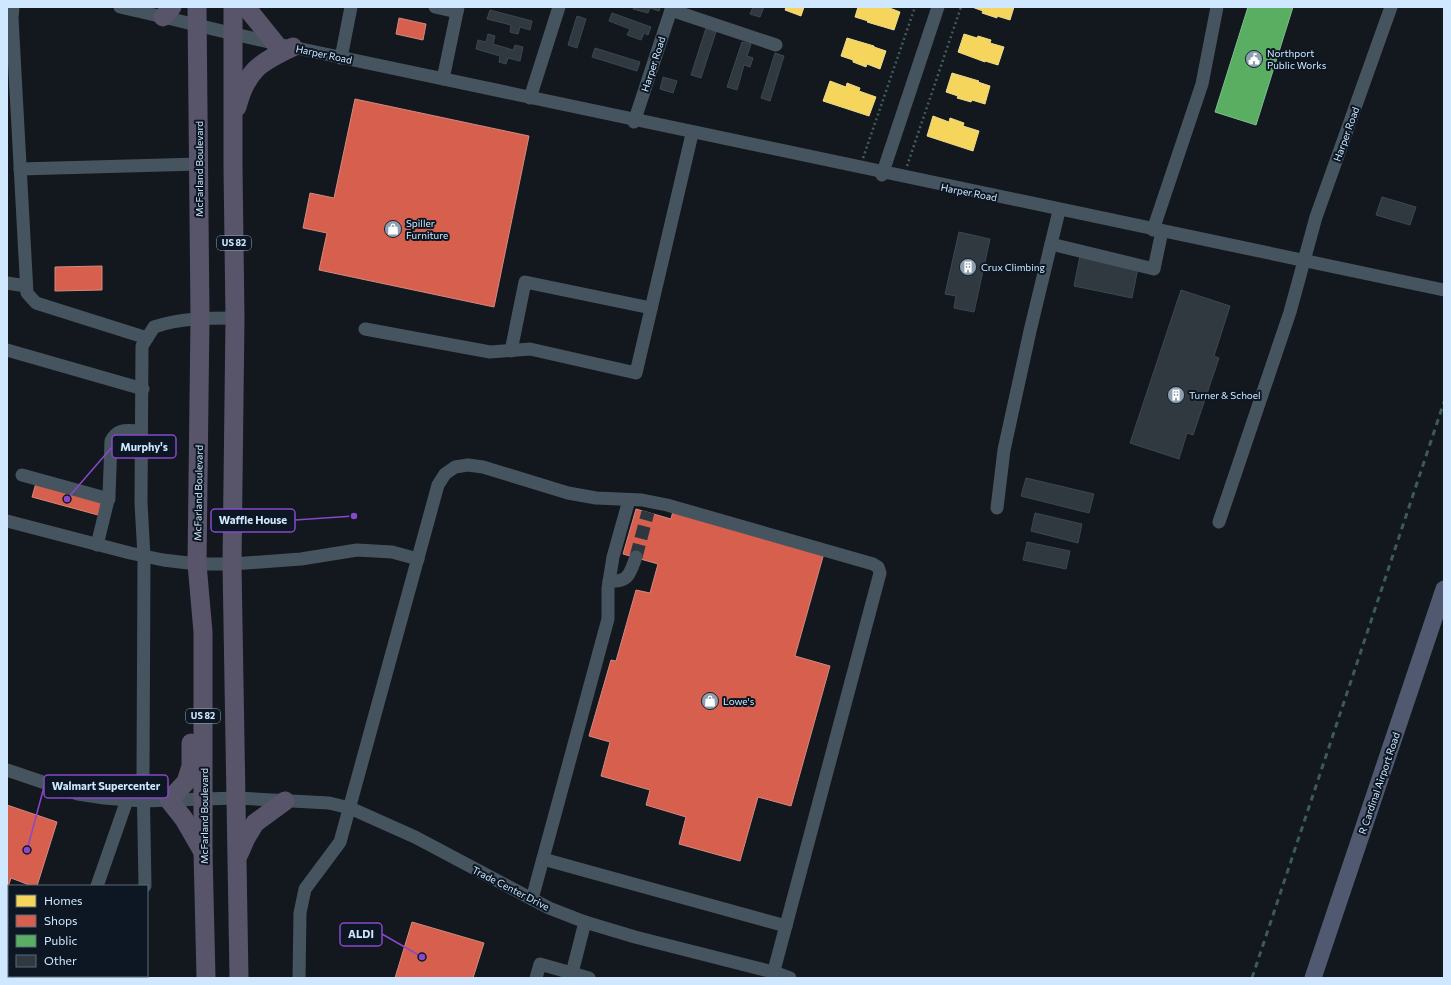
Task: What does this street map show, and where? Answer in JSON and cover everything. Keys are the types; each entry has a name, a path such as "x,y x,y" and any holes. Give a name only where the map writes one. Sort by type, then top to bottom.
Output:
{"highway":[{"name":"US 82","path":"233,7 235,318 232,564 239,978"},
{"path":"233,124 241,93 251,73 284,45 246,7"},
{"name":"McFarland Boulevard","path":"197,16 200,318 197,564 203,632 203,852 206,978"},
{"path":"203,632 193,664 191,766 186,782 169,800 184,819 203,852"},
{"path":"238,857 246,838 255,823 285,801"}],"main road":[{"name":"R Cardinal Airport Road","path":"1313,978 1444,589"}],"street":[{"path":"13,7 12,18 27,293 36,303 147,338"},
{"name":"Harper Road","path":"120,7 197,16 233,34 341,58 882,175 1157,230 1444,290"},
{"path":"341,58 351,7"},
{"path":"435,7 458,10 443,79"},
{"path":"530,98 559,7"},
{"path":"882,175 938,7"},
{"path":"1051,244 1154,269 1157,230 1202,84 1217,7"},
{"name":"Harper Road","path":"1304,261 1316,217 1392,7"},
{"path":"671,9 776,45"},
{"name":"Harper Road","path":"634,122 671,9"},
{"path":"365,329 490,352 530,349 636,373 692,134"},
{"path":"20,169 199,164"},
{"path":"997,508 1004,450 1059,211"},
{"path":"1219,522 1290,312 1304,261"},
{"path":"511,351 525,282 651,308"},
{"path":"7,283 26,286"},
{"path":"145,885 143,801 144,556 141,503 141,431 143,389 142,346 154,327 171,321 200,318 235,318"},
{"path":"7,350 143,389"},
{"path":"98,545 109,499 111,441 115,434 122,430 141,431"},
{"path":"300,978 300,913 305,889 340,842 438,485 445,474 455,467 468,466 483,467 568,493 596,498 628,500 650,507 667,505 873,564 878,567 880,573 773,975"},
{"path":"22,475 109,499"},
{"path":"532,899 608,619 613,557 628,500"},
{"path":"7,520 144,556 197,564 232,564 302,559 356,550 392,552 418,560"},
{"path":"610,581 623,581 630,574 636,558"},
{"name":"Trade Center Drive","path":"7,770 78,794 127,800 204,800 236,798 329,803 350,808 415,837 550,908 585,922 773,975 790,978"},
{"path":"97,885 127,800"},
{"path":"543,859 786,926"},
{"path":"563,974 585,922"},
{"path":"536,978 540,964 563,974 589,978"}],"path":[{"path":"859,170 915,7"},
{"path":"902,179 961,7"}],"building: Homes":[{"path":"786,7 804,7 801,16 785,10"},
{"path":"858,7 887,7 900,12 894,30 855,17"},
{"path":"972,7 1014,7 1010,20 997,16 997,18 982,13 983,11"},
{"path":"964,34 991,40 990,43 1004,47 998,65 958,52"},
{"path":"847,38 886,51 880,69 867,64 866,67 841,56"},
{"path":"952,73 990,86 985,104 957,98 958,96 946,92"},
{"path":"830,81 846,87 847,83 860,88 859,91 876,97 869,116 823,101"},
{"path":"933,116 949,122 950,118 964,123 963,126 979,131 973,151 927,136"}],"building: Shops":[{"path":"399,18 426,24 423,40 396,34"},
{"path":"355,99 529,136 494,307 319,270 327,233 303,228 310,193 334,198"},
{"path":"102,266 102,290 55,291 55,267"},
{"path":"36,483 102,502 98,515 32,497"},
{"name":"Lowe's","path":"636,509 671,519 673,511 824,553 795,656 830,666 791,806 758,797 740,861 679,844 686,817 646,805 650,790 601,776 610,742 589,736 611,660 616,661 636,590 650,593 658,564 623,554"},
{"path":"7,805 57,822 37,885 29,885 11,878 7,890"},
{"path":"7,911 8,958 7,958"},
{"path":"412,922 484,943 473,978 395,978"}],"building: Public":[{"name":"Northport Public Works","path":"1248,7 1293,7 1256,125 1215,112"}],"building: Other":[{"path":"634,7 660,7 659,11 650,8 648,13 633,9"},
{"path":"753,7 764,7 760,17 750,14"},
{"path":"490,10 532,21 530,30 520,27 518,34 510,32 511,25 487,19"},
{"path":"612,13 651,27 648,35 644,33 641,40 627,35 630,29 609,21"},
{"path":"577,16 586,19 577,48 568,45"},
{"path":"706,28 716,32 701,78 691,75"},
{"path":"488,34 495,36 493,44 513,50 515,45 523,47 520,61 508,58 506,64 499,62 500,56 476,49 478,40 486,42"},
{"path":"742,42 751,44 747,56 753,58 750,67 744,65 737,90 727,87"},
{"path":"595,48 640,62 637,71 592,57"},
{"path":"775,53 784,56 770,101 761,98"},
{"path":"663,77 677,81 673,93 660,89"},
{"path":"1382,197 1416,207 1410,225 1376,215"},
{"name":"Crux Climbing","path":"959,232 990,239 974,312 954,308 956,296 945,294"},
{"path":"1080,256 1138,268 1132,298 1074,286"},
{"name":"Turner & Schoel","path":"1181,290 1230,306 1214,356 1219,358 1193,435 1187,433 1179,459 1130,443"},
{"path":"1026,478 1094,494 1089,513 1021,496"},
{"path":"1035,513 1082,524 1078,543 1031,531"},
{"path":"1027,542 1070,551 1066,569 1023,560"}],"tunnel":[{"path":"636,557 648,512"}],"railway":[{"path":"1252,978 1444,402"}],"place":[{"name":"Northport Public Works","path":"1254,59"},
{"name":"Spiller Furniture","path":"393,229"},
{"name":"Crux Climbing","path":"968,267"},
{"name":"Turner & Schoel","path":"1176,395"},
{"name":"Murphy's","path":"67,499"},
{"name":"Waffle House","path":"354,516"},
{"name":"Lowe's","path":"710,701"},
{"name":"Walmart Supercenter","path":"27,850"},
{"name":"ALDI","path":"422,957"}]}
